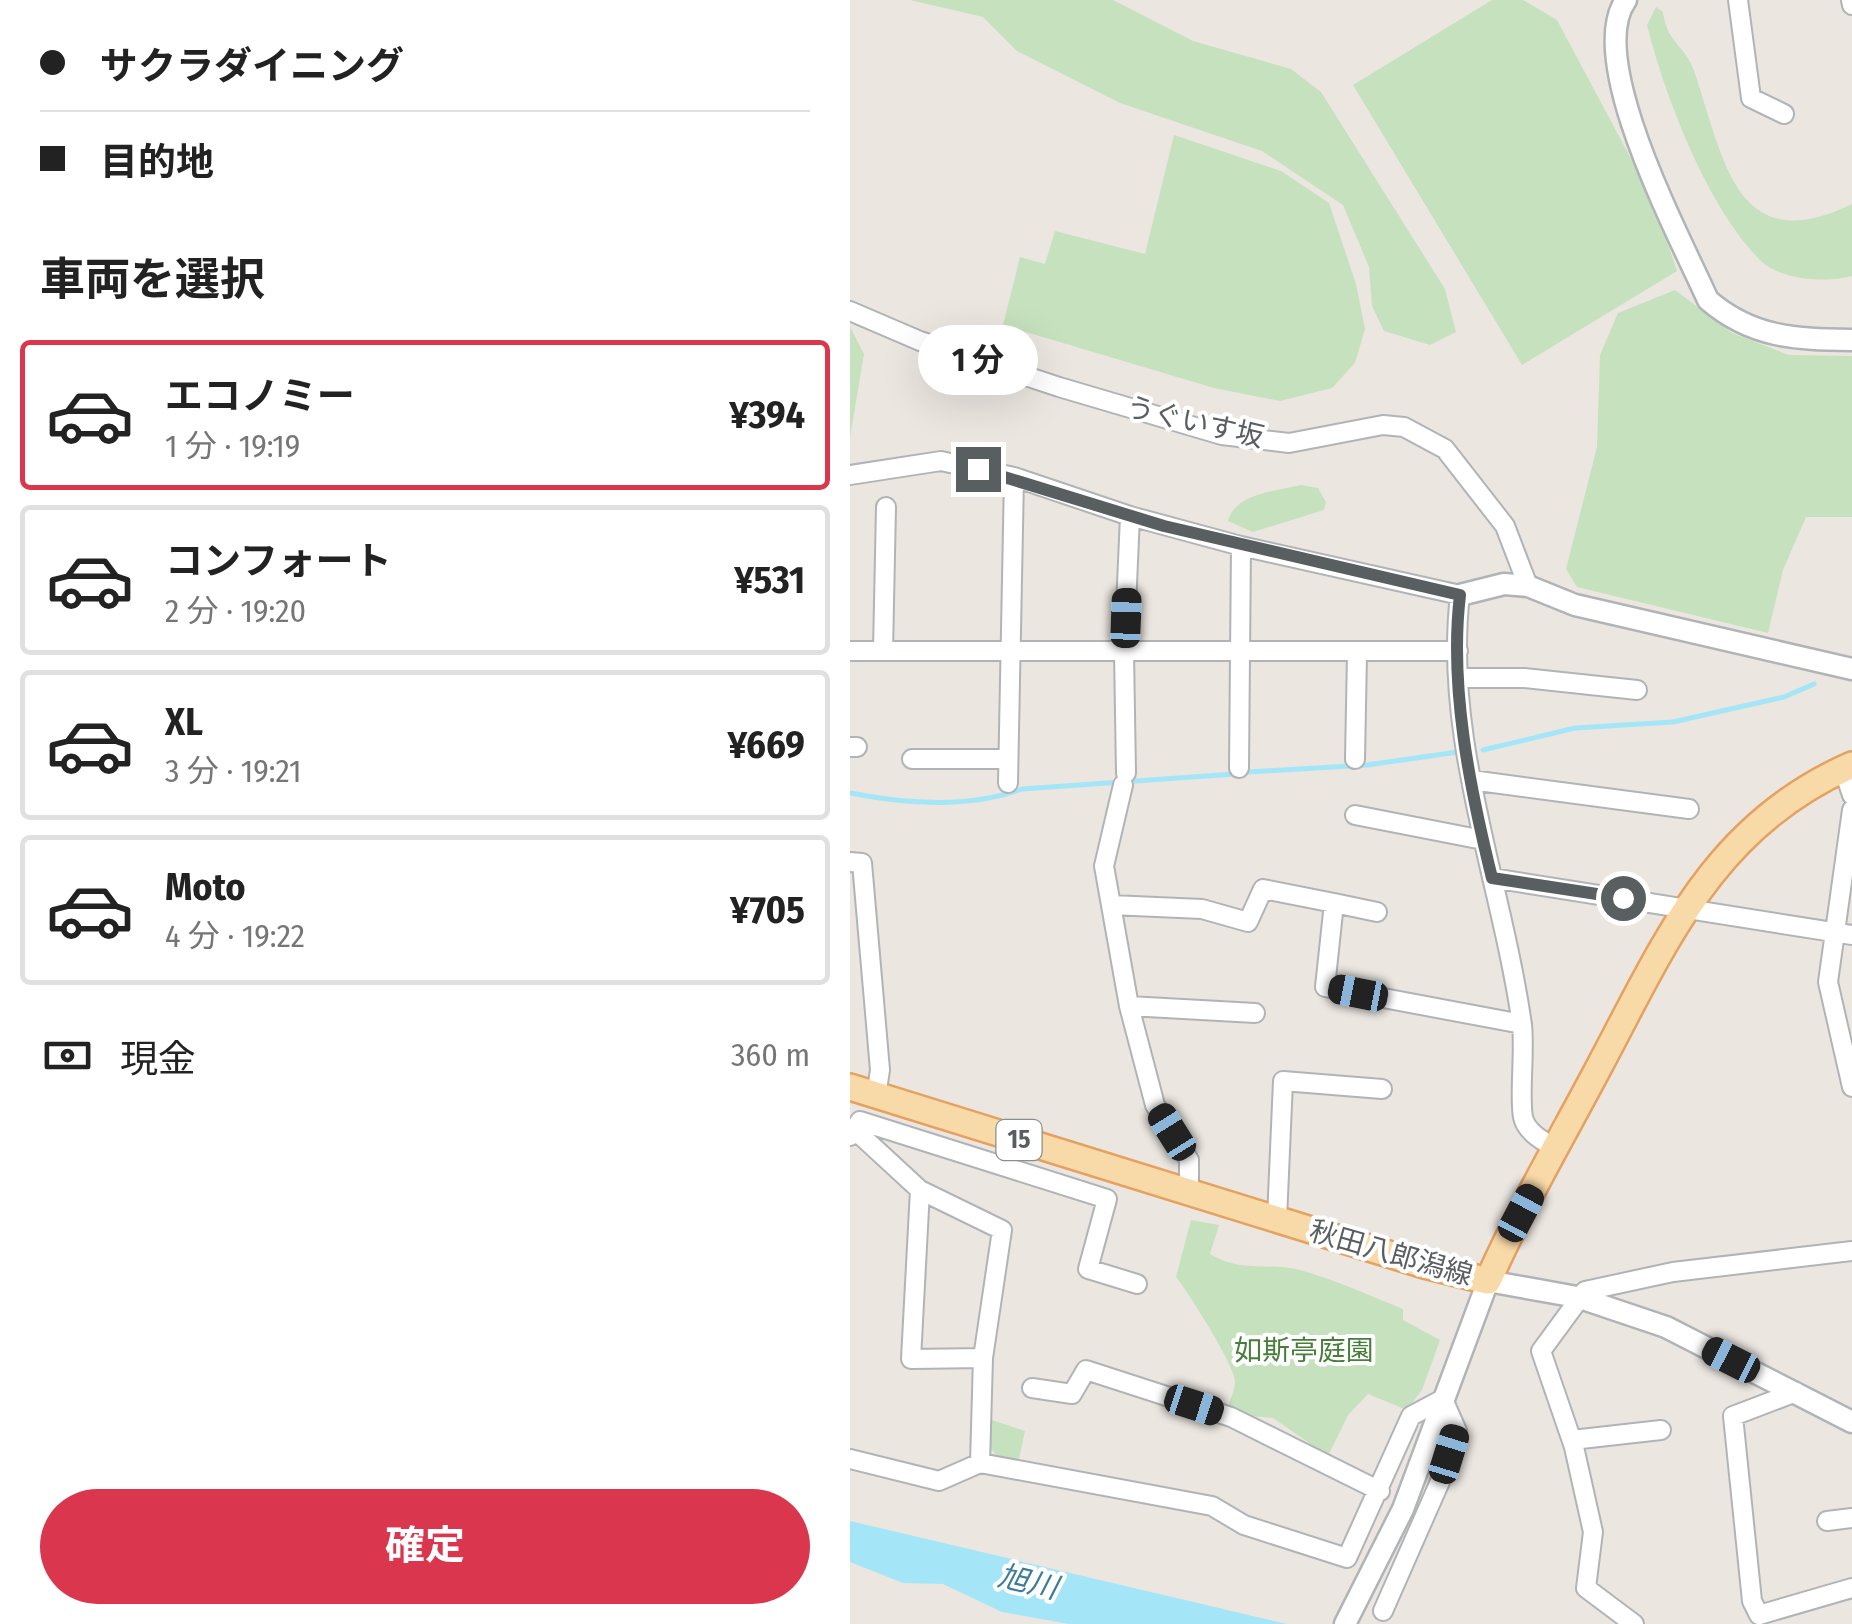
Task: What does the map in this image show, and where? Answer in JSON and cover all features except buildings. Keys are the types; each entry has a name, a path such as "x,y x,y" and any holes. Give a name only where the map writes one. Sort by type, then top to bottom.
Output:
{"main road":[{"name":"秋田八郎潟線","path":"850,1087 1277,1220 1488,1281 1685,907 1710,873 1762,820 1848,766"}],"street":[{"path":"1626,0 1612,35 1617,74 1628,114 1708,300 1729,318 1767,336 1852,340"},
{"path":"1738,0 1751,98 1784,114"},
{"name":"うぐいす坂","path":"850,311 920,341 1222,435 1289,443 1383,424 1404,427 1445,449 1505,526 1528,586"},
{"path":"850,474 941,461 1014,477 1130,516 1241,546 1460,595 1504,584 1528,586 1575,605 1852,669"},
{"path":"1008,784 1014,477"},
{"path":"882,651 886,507"},
{"path":"1130,516 1124,779 1104,866 1128,1006 1155,1105 1189,1160 1189,1193"},
{"path":"1239,768 1241,546"},
{"path":"1460,595 1458,651 1472,780 1522,1024 1523,1118 1532,1133 1555,1148"},
{"path":"850,651 1458,651"},
{"path":"1355,759 1357,654"},
{"path":"1460,678 1524,678 1637,690"},
{"path":"912,759 1008,759"},
{"path":"1848,766 1852,795"},
{"path":"1472,780 1689,809"},
{"path":"1852,810 1844,933 1828,982 1845,1025 1852,1087"},
{"path":"1355,815 1483,840"},
{"path":"850,862 862,864 880,1070 876,1096"},
{"path":"1492,878 1844,933"},
{"path":"1111,905 1202,910 1248,922 1263,888 1377,912"},
{"path":"1334,903 1325,986 1522,1024"},
{"path":"1128,1006 1255,1014"},
{"path":"1277,1220 1283,1081 1382,1089"},
{"path":"942,1147 951,1120"},
{"path":"980,1463 983,1358 1002,1230 920,1190 852,1134 860,1121 1107,1199 1088,1269 1137,1284"},
{"path":"920,1190 911,1359 983,1358"},
{"path":"1634,1624 1586,1588 1593,1532 1572,1440 1541,1351 1578,1298 1595,1288 1674,1272 1852,1251"},
{"path":"1348,1620 1403,1510 1488,1281 1578,1298 1666,1327 1852,1422"},
{"path":"1032,1388 1072,1394 1086,1370 1230,1416 1380,1491"},
{"path":"1796,1392 1733,1416 1752,1601 1760,1615 1852,1588"},
{"path":"850,1459 939,1481 980,1463 1212,1506 1244,1525 1348,1558 1411,1416 1444,1398"},
{"path":"1383,1611 1442,1477 1456,1431 1444,1398"},
{"path":"1572,1440 1661,1430"},
{"path":"1827,1521 1852,1518"}],"green space":[{"path":"910,0 1113,0 1193,41 1291,69 1321,92 1445,289 1456,332 1430,345 1384,331 1372,306 1369,267 1343,205 1262,151 1120,103 1017,51 983,17"},
{"path":"1492,0 1523,0 1557,20 1654,202 1677,271 1522,365 1353,85"},
{"path":"1656,7 1663,12 1668,31 1690,62 1726,166 1740,192 1759,210 1782,220 1813,218 1852,204 1852,276 1818,279 1781,273 1762,262 1742,240 1707,183 1677,118 1647,25"},
{"path":"1174,135 1281,171 1329,203 1356,284 1365,329 1355,363 1332,388 1280,401 1214,388 1003,325 1020,257 1045,264 1055,231 1145,254"},
{"path":"1675,290 1732,333 1789,355 1852,356 1852,517 1806,517 1783,570 1768,633 1577,587 1566,569 1597,447 1600,355 1618,313"},
{"path":"850,327 864,354 850,437"},
{"path":"1301,485 1318,488 1326,502 1324,510 1253,532 1228,521 1239,504 1248,499"},
{"name":"如斯亭庭園","path":"1191,1220 1219,1225 1210,1254 1222,1260 1300,1270 1339,1283 1403,1309 1403,1320 1440,1340 1422,1390 1407,1410 1368,1394 1348,1415 1328,1456 1273,1418 1242,1415 1229,1404 1235,1384 1233,1373 1210,1328 1176,1277"},
{"path":"992,1420 1025,1431 1019,1459 996,1455 986,1442"}],"water":[{"name":"旭川","path":"850,1521 1287,1624 1069,1624 1002,1612 943,1584 903,1583 850,1562"}],"waterway":[{"path":"1483,750 1575,728 1673,722 1784,697 1814,684"},
{"path":"1248,772 1367,765 1458,752"},
{"path":"850,793 915,802 959,802 1022,789 1235,774"}],"route":[{"path":"978,469 1164,526 1460,595 1458,651 1466,731 1492,878 1623,898"}]}
